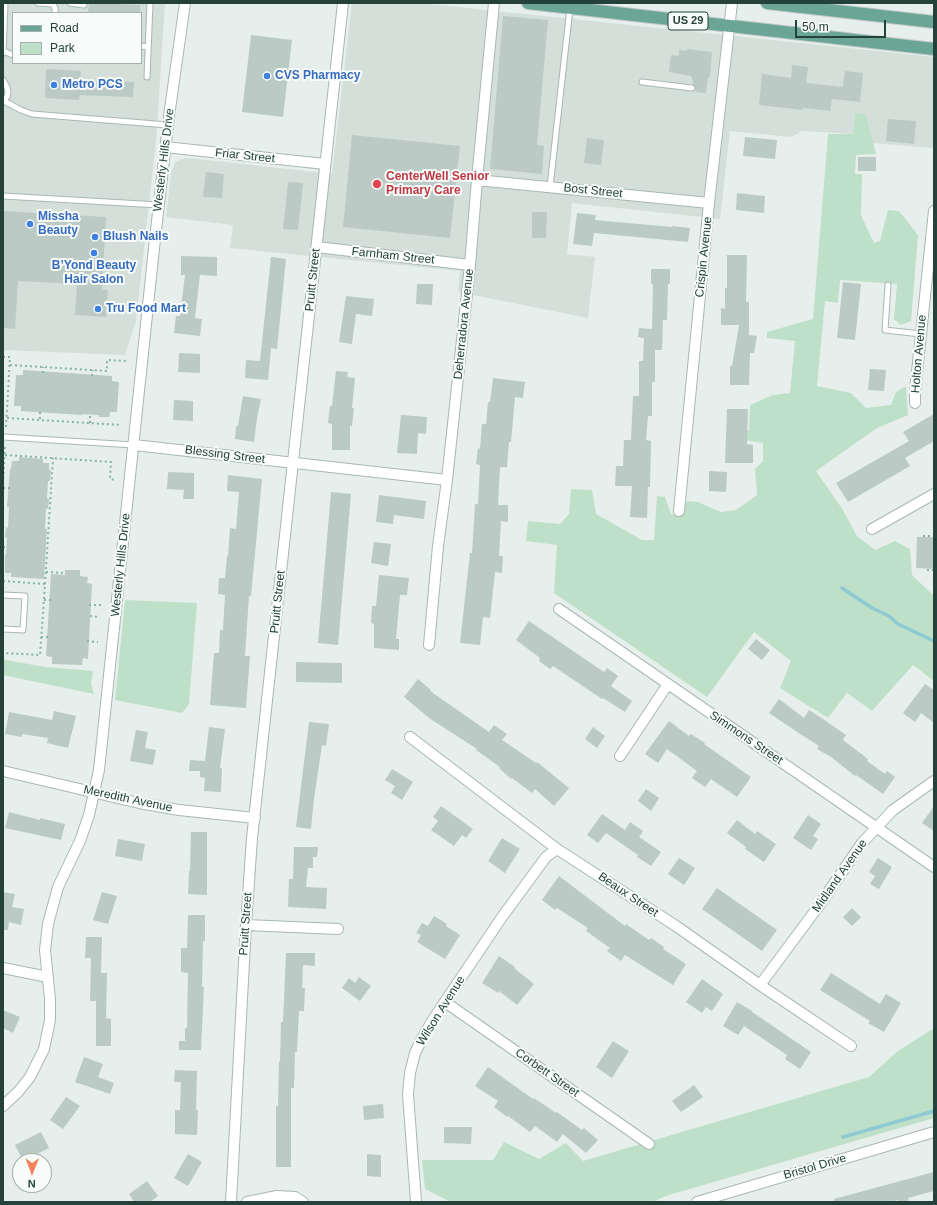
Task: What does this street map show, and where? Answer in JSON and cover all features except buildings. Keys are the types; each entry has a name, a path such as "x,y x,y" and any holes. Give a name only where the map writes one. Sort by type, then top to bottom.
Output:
{"main road":[{"name":"US 29","path":"528,3 934,49"},
{"path":"766,3 934,22"}],"street":[{"name":"Westerly Hills Drive","path":"3,1106 18,1092 30,1077 44,1049 50,1020 50,999 45,950 50,912 58,887 80,842 90,815 99,770 165,147 185,3"},
{"name":"Pruitt Street","path":"231,1202 246,925 255,818 343,3"},
{"name":"Deherradora Avenue","path":"429,646 438,546 447,480 470,265 494,3"},
{"name":"Crispin Avenue","path":"679,511 709,203 732,3"},
{"name":"Friar Street","path":"165,147 325,164"},
{"name":"Bost Street","path":"477,180 709,203"},
{"name":"Holton Avenue","path":"916,403 915,391 920,334 934,211"},
{"name":"Farnham Street","path":"317,247 470,265"},
{"name":"Blessing Street","path":"134,444 447,480"},
{"path":"872,529 934,494"},
{"name":"Simmons Street","path":"559,609 934,867"},
{"path":"620,756 668,684"},
{"name":"Beaux Street","path":"410,737 557,849 676,926 851,1046"},
{"name":"Meredith Avenue","path":"3,771 139,803 180,810 255,818"},
{"name":"Midland Avenue","path":"760,985 818,907 862,843 893,810 934,781"},
{"name":"Wilson Avenue","path":"416,1202 408,1094 410,1073 415,1053 424,1035 445,1002 502,917 546,857 557,849"},
{"path":"246,925 338,929"},
{"path":"3,968 48,977"},
{"name":"Corbett Street","path":"445,1002 649,1144"},
{"name":"Bristol Drive","path":"697,1202 934,1132"},
{"path":"247,1202 277,1196 289,1196 303,1202"}],"lane":[{"path":"3,51 5,3"},
{"path":"38,3 53,4 55,12"},
{"path":"70,3 84,4"},
{"path":"147,77 150,3"},
{"path":"550,187 570,8"},
{"path":"142,46 148,47"},
{"path":"142,61 148,62"},
{"path":"3,80 8,92 4,102 20,110 35,114 168,125"},
{"path":"642,82 692,88"},
{"path":"3,196 159,205"},
{"path":"888,285 885,330 920,334"},
{"name":"Blessing Street","path":"3,437 134,444"},
{"path":"3,595 25,596 23,630 3,629"}],"path":[{"path":"3,357 10,357 6,427"},
{"path":"10,365 106,371 107,360 128,361"},
{"path":"43,367 43,373"},
{"path":"92,376 93,370"},
{"path":"40,411 40,420"},
{"path":"90,414 90,423"},
{"path":"7,418 121,425"},
{"path":"3,484 5,444"},
{"path":"5,455 111,462 110,479 115,480"},
{"path":"45,584 53,458"},
{"path":"3,488 10,488"},
{"path":"923,536 934,536"},
{"path":"927,570 934,570"},
{"path":"46,572 65,573"},
{"path":"44,600 52,600"},
{"path":"89,605 101,606"},
{"path":"90,616 100,617"},
{"path":"41,637 50,637"},
{"path":"87,641 98,642"}],"shaded area":[{"path":"3,3 165,3 156,141 136,321 125,355 3,350"},
{"path":"352,3 420,3 934,57 934,147 873,143 866,114 855,113 853,134 800,131 791,137 730,131 720,219 572,203 567,254 595,257 588,318 458,292 460,271 230,248 233,225 166,217 171,174 175,162 182,159 187,158 332,174"}],"green space":[{"path":"855,113 866,114 876,154 856,155 855,174 862,174 861,215 874,243 880,241 888,210 899,211 918,235 911,321 901,325 894,319 897,284 840,280 838,303 825,301 817,386 851,393 866,408 891,405 896,392 906,386 908,415 877,428 816,471 843,510 857,536 875,550 895,541 910,549 912,575 934,596 934,681 913,665 872,711 847,693 828,718 780,688 791,661 754,632 707,697 554,593 557,545 526,541 528,521 560,524 569,514 571,489 592,490 596,514 642,540 654,540 657,496 665,497 671,514 682,515 687,501 698,502 721,512 736,510 757,495 755,469 763,461 763,443 728,437 729,431 749,431 750,405 773,395 790,393 795,341 767,338 767,332 813,319 828,134 853,134"},
{"path":"125,600 197,603 189,704 182,713 115,700"},
{"path":"6,660 45,667 93,671 91,683 94,694 3,675 3,661"},
{"path":"934,1028 934,1118 669,1195 652,1202 451,1202 425,1189 422,1160 493,1160 504,1142 539,1159 566,1143 583,1161 869,1077 898,1051"}],"waterway":[{"path":"842,588 872,608 889,616 898,624 934,641"},
{"path":"843,1137 934,1111"}],"place":[{"name":"CVS Pharmacy","path":"267,76"},
{"name":"Metro PCS","path":"54,85"},
{"name":"CenterWell Senior Primary Care","path":"377,184"},
{"name":"Missha Beauty","path":"30,224"},
{"name":"Blush Nails","path":"95,237"},
{"name":"B’Yond Beauty Hair Salon","path":"94,253"},
{"name":"Tru Food Mart","path":"98,309"}]}
